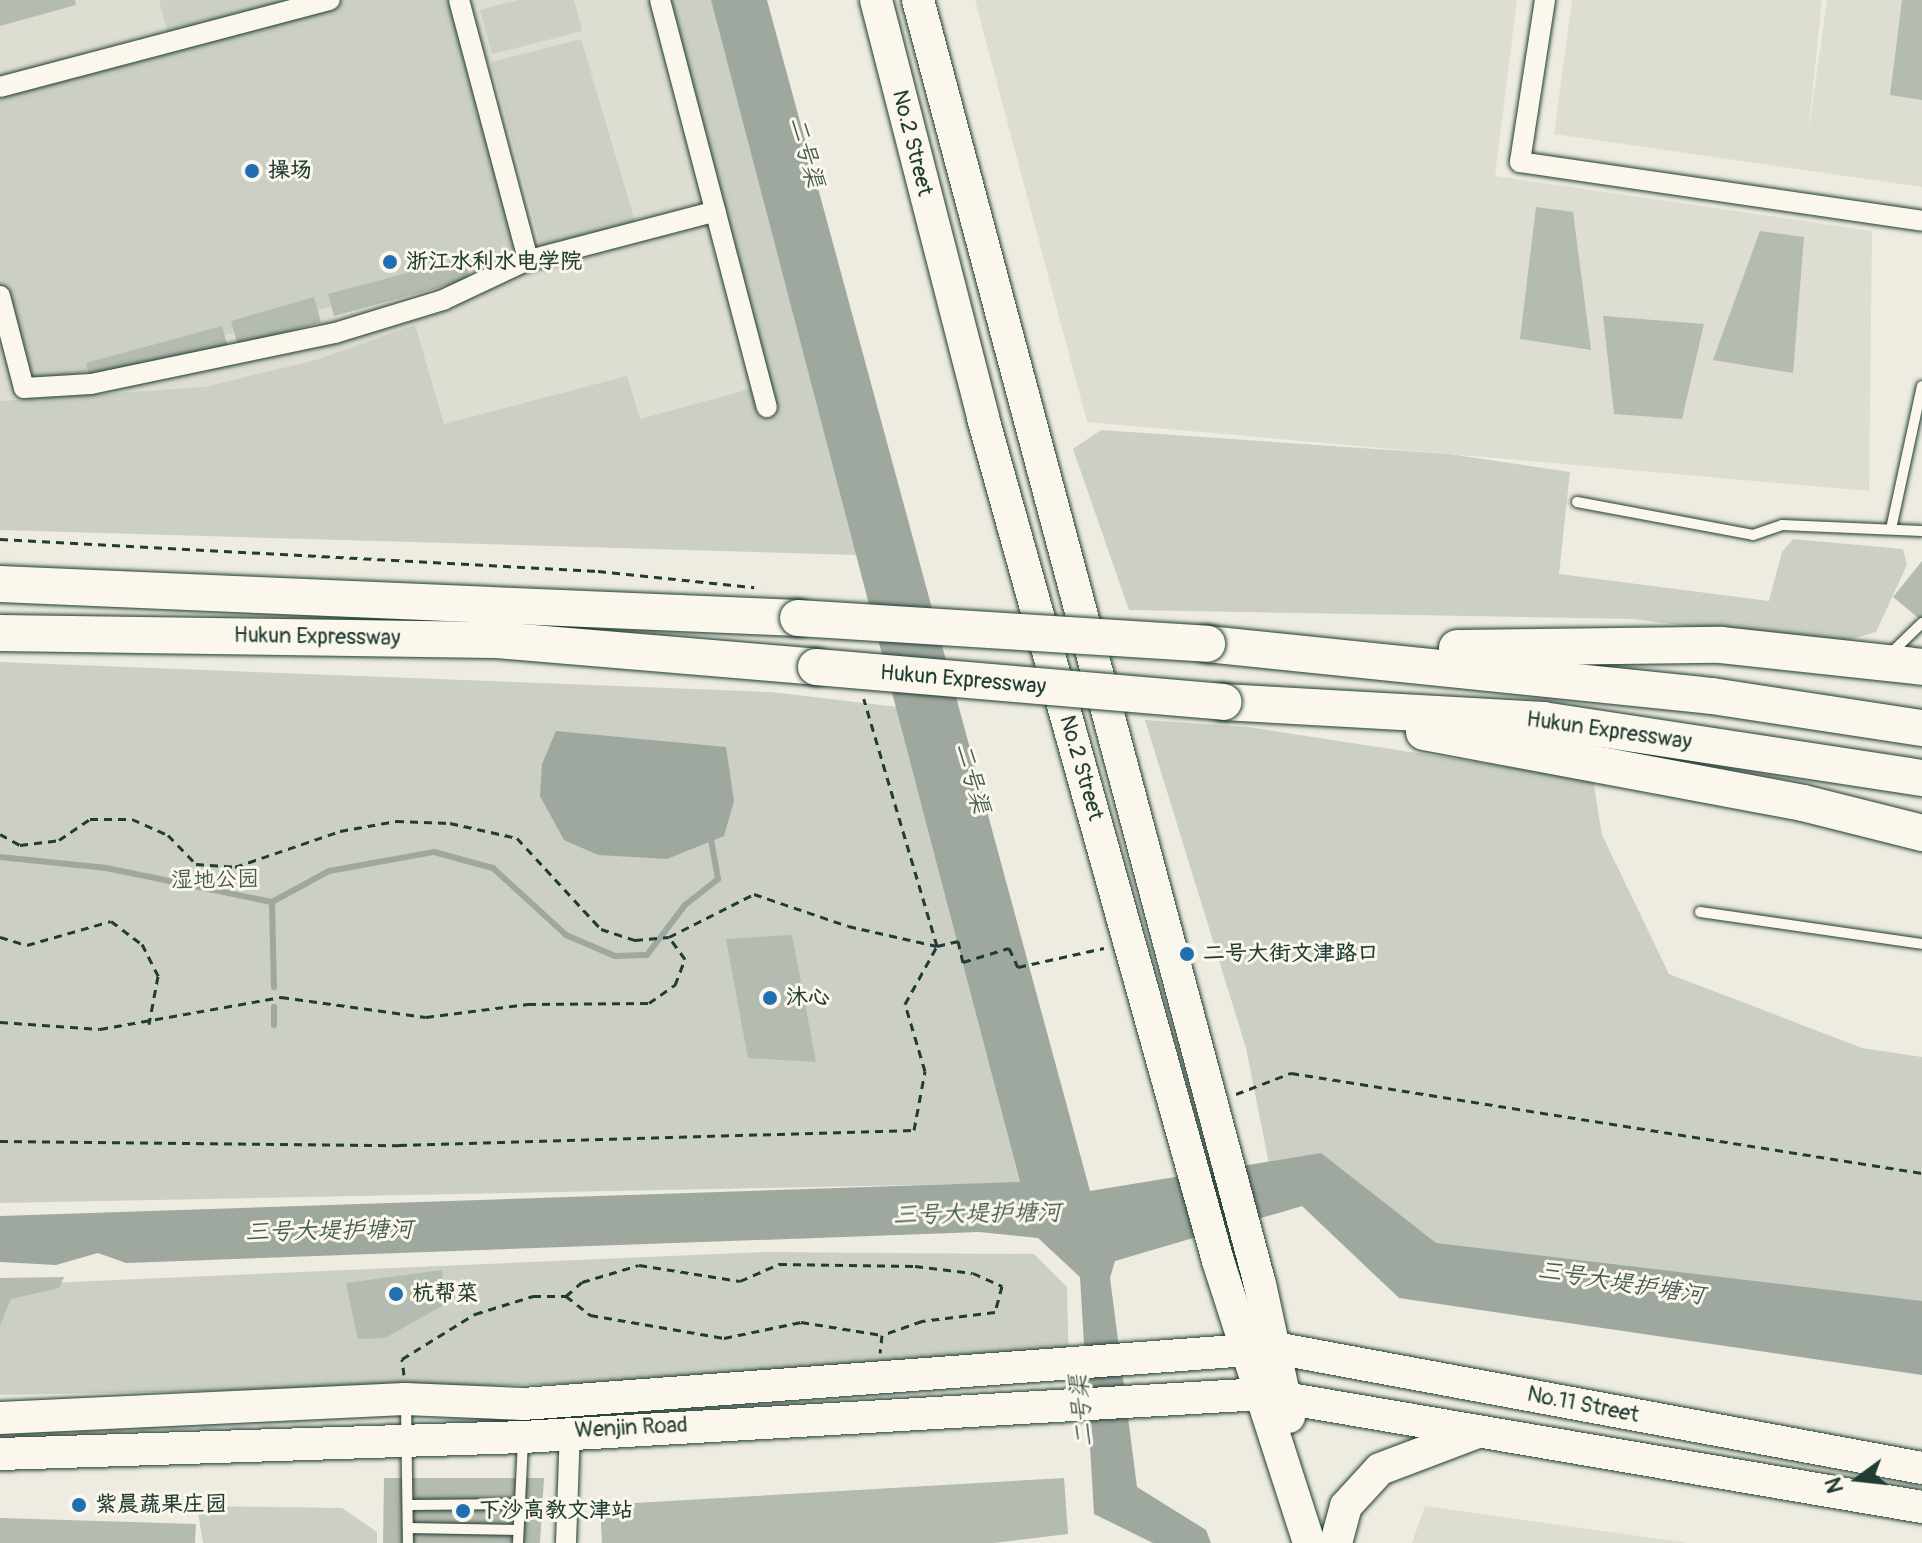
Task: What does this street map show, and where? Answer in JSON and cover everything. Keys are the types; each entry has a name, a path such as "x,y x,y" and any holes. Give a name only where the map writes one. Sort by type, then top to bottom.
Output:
{"highway":[{"name":"Hukun Expressway","path":"0,584 798,618 1286,649 1922,728"},
{"name":"Hukun Expressway","path":"0,633 497,640 1309,709 1543,720 1922,778"},
{"path":"1286,649 1721,645 1922,667"},
{"path":"1309,709 1803,803 1922,833"}],"main road":[{"name":"No.2 Street","path":"876,0 1218,1261 1260,1351"},
{"name":"No.2 Street","path":"918,0 1250,1249 1260,1351"},
{"name":"Wenjin Road","path":"0,1454 408,1437 523,1420 1079,1364 1260,1351"},
{"path":"1260,1351 1309,1543"},
{"name":"No.11 Street","path":"1260,1351 1922,1468"},
{"name":"Wenjin Road","path":"0,1418 405,1399 570,1431 1272,1396"},
{"path":"1272,1396 1327,1543"},
{"name":"No.11 Street","path":"1272,1396 1922,1507"},
{"path":"1336,1543 1346,1506 1380,1469 1479,1431"}],"street":[{"path":"0,87 330,0"},
{"path":"459,0 527,255"},
{"path":"660,0 767,407"},
{"path":"1545,0 1520,162 1922,221"},
{"path":"0,296 24,388 91,384 335,333 443,300 526,261 716,211"},
{"path":"566,1543 570,1431"}],"lane":[{"path":"1891,529 1922,386"},
{"path":"1577,502 1753,535 1782,525 1922,531"},
{"path":"1882,662 1922,623"},
{"path":"1700,912 1922,944"},
{"path":"405,1399 410,1505 408,1543"},
{"path":"518,1543 523,1420"},
{"path":"410,1505 520,1504"},
{"path":"409,1528 518,1530"}],"path":[{"path":"0,834 20,845 59,840 90,819 132,819 168,835 196,864 235,867 340,831 396,821 450,823 517,838 568,885 601,929 635,940 669,937 754,894 937,946 958,941 963,962 1009,948 1018,967 1130,942"},
{"path":"0,937 27,945 111,921 142,944 158,976 149,1024"},
{"path":"0,1022 149,1024 229,1001 281,997 426,1017 528,1004 649,1003 675,985 685,959 669,937"},
{"path":"0,1141 399,1145 914,1130 925,1071 905,1004 937,946"},
{"path":"1210,1104 1291,1073 1922,1173"},
{"path":"405,1399 402,1359 475,1314 533,1296 566,1296 590,1315 724,1338 801,1322 882,1335 922,1321 995,1312 1002,1286 973,1273 915,1266 779,1264 740,1281 639,1265 582,1282 566,1296"},
{"path":"879,1361 882,1335"}],"shaded area":[{"name":"浙江水利水电学院","path":"0,0 711,0 858,555 0,524"},
{"path":"975,0 1517,0 1495,176 1872,231 1869,491 1087,422"},
{"path":"1572,0 1822,0 1808,136 1827,0 1922,0 1922,187 1554,134"},
{"path":"1425,1506 1688,1543 1412,1543"}],"green space":[{"name":"操场","path":"159,0 459,0 527,255 24,388 0,296 0,87 170,42"},
{"path":"518,0 574,0 582,31 492,54 480,10"},
{"path":"662,0 711,0 858,555 0,530 0,401 204,387 316,360 415,325 444,424 627,376 640,419 761,386"},
{"path":"581,39 636,225 542,250 491,62"},
{"path":"1101,430 1449,454 1570,472 1559,574 1769,601 1782,552 1793,539 1903,549 1907,565 1876,632 1833,645 1633,619 1129,610 1073,449"},
{"name":"湿地公园","path":"0,662 771,692 898,707 1020,1183 0,1203"},
{"path":"1145,720 1248,727 1593,780 1602,835 1669,974 1862,1048 1922,1057 1922,1336 1421,1283 1271,1174 1246,1048"},
{"path":"765,1252 1034,1254 1067,1287 1069,1374 0,1395 0,1285"},
{"path":"197,1506 342,1508 377,1532 377,1543 203,1543"}],"water":[{"path":"711,0 767,0 1090,1191 1321,1153 1436,1243 1922,1301 1922,1375 1399,1298 1302,1206 1115,1261 1110,1278 1137,1487 1206,1530 1211,1543 1153,1543 1094,1514 1080,1277 1038,1238 979,1232 126,1263 98,1253 56,1265 0,1262 0,1216 1020,1182"},
{"path":"556,731 726,747 734,801 724,836 667,859 598,855 564,840 540,796 542,764"}],"building":[{"path":"0,0 75,0 76,5 0,26"},
{"path":"1902,0 1922,0 1922,100 1890,95"},
{"path":"1536,207 1573,212 1591,350 1520,339"},
{"path":"1760,231 1804,237 1793,373 1713,360"},
{"path":"464,258 470,279 334,316 328,294"},
{"path":"314,297 321,322 238,346 231,321"},
{"path":"1603,316 1704,324 1682,419 1614,414"},
{"path":"222,326 228,347 91,384 86,363"},
{"path":"1922,561 1922,621 1893,597"},
{"name":"沐心","path":"792,935 816,1062 748,1058 726,939"},
{"name":"杭帮菜","path":"442,1270 444,1305 385,1338 358,1339 346,1283"},
{"path":"64,1277 59,1288 11,1299 0,1325 0,1278"},
{"name":"下沙高教文津站","path":"384,1478 544,1478 540,1543 383,1543"},
{"path":"1064,1478 1068,1534 994,1543 602,1543 600,1505"},
{"path":"0,1518 196,1524 195,1543 0,1543"}],"waterway":[{"path":"0,857 106,868 272,902 329,871 434,852 493,868 566,935 615,956 647,955 685,905 718,879 711,841"},
{"path":"272,902 274,987"},
{"path":"274,1007 274,1025"}],"place":[{"name":"操场","path":"252,171"},
{"name":"浙江水利水电学院","path":"390,262"},
{"name":"二号大街文津路口","path":"1187,954"},
{"name":"沐心","path":"770,998"},
{"name":"杭帮菜","path":"396,1294"},
{"name":"紫晨蔬果庄园","path":"79,1505"},
{"name":"下沙高教文津站","path":"463,1511"}],"water label":[{"name":"二号渠","path":"806,152"},
{"name":"二号渠","path":"972,778"},
{"name":"三号大堤护塘河","path":"977,1214"},
{"name":"三号大堤护塘河","path":"329,1231"},
{"name":"三号大堤护塘河","path":"1621,1283"},
{"name":"二号渠","path":"1082,1411"}]}
